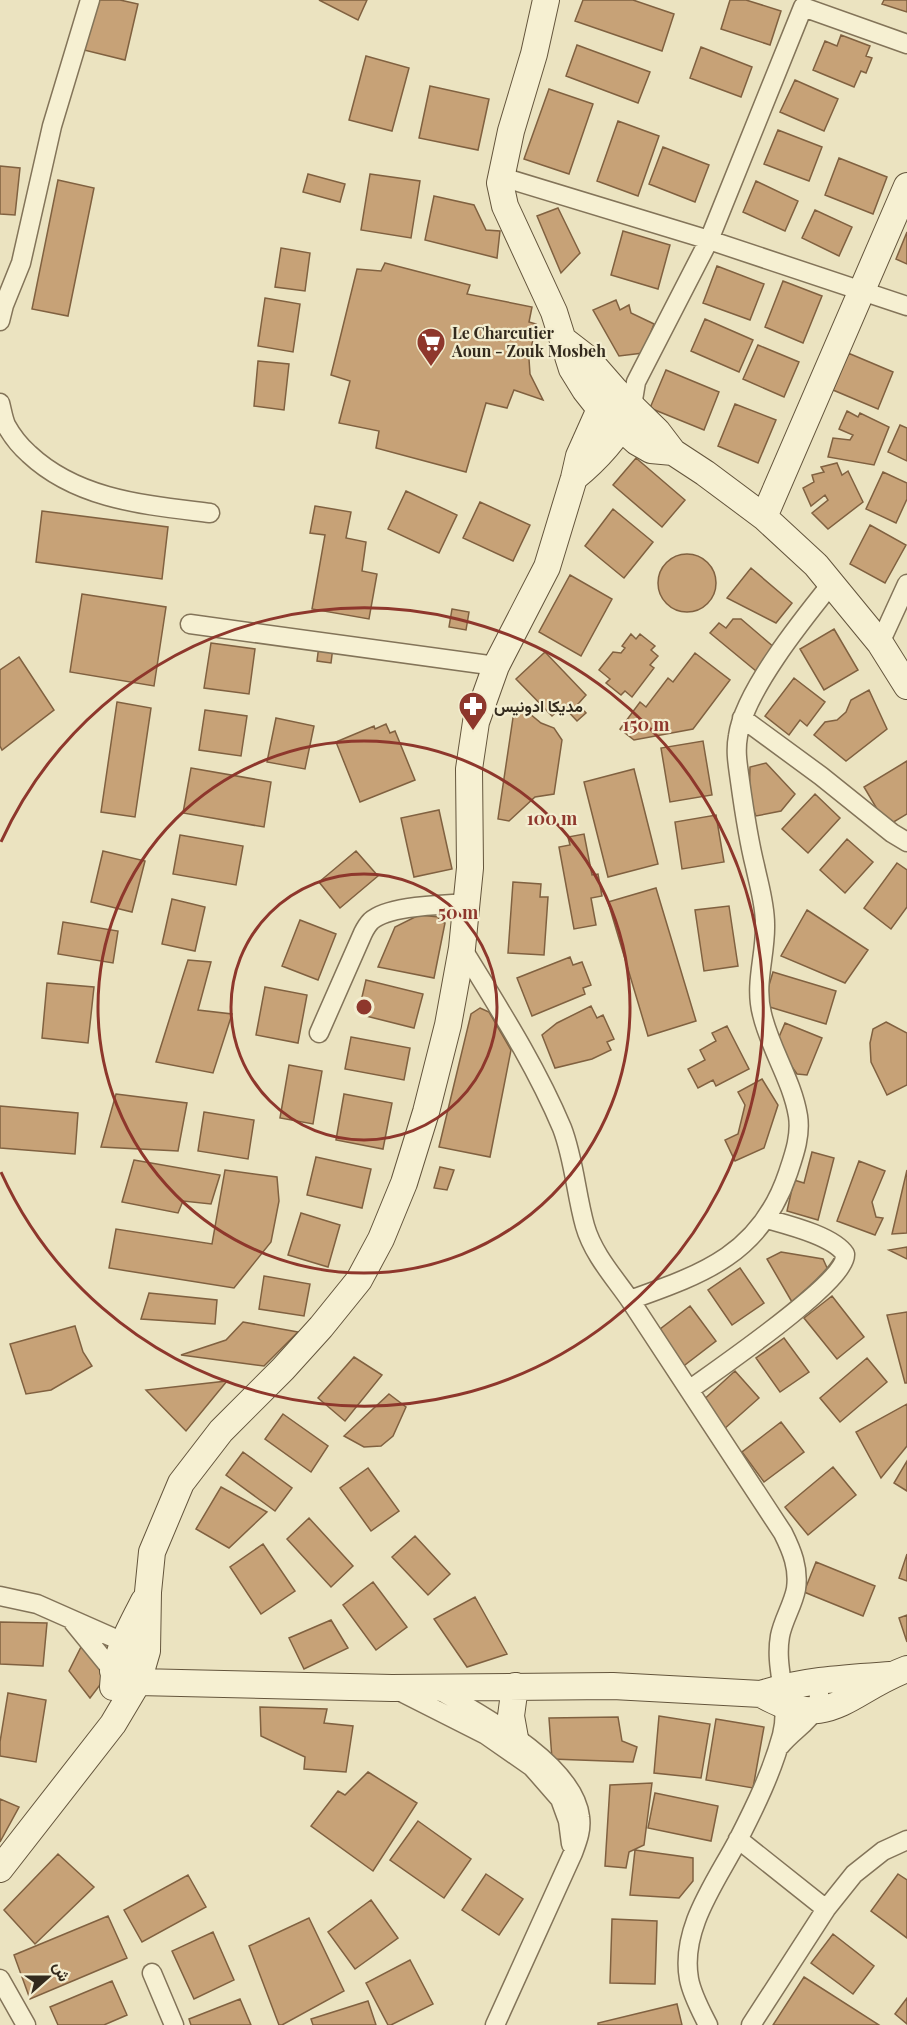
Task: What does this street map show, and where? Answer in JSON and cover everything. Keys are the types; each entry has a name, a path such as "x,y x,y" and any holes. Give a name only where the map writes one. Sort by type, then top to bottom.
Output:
{"main road":[{"path":"546,0 534,54 511,131 501,191 505,206 537,273 565,341 572,369 621,397 657,431 673,453 705,473 764,517 816,565 880,644 907,686"},
{"path":"764,517 907,186"},
{"path":"574,478 594,462 621,428 621,397"},
{"path":"0,1869 112,1724 138,1682 135,1647 148,1592 152,1552 181,1483 221,1431 283,1369 359,1281 381,1239 404,1183 426,1112 448,1025 462,948 467,903 470,868 468,796 471,746 476,722 496,666 547,567 579,456 621,397"},
{"path":"621,428 651,450 673,453"},
{"path":"112,1724 113,1671 135,1647"},
{"path":"135,1647 191,1683"},
{"path":"113,1671 138,1682 392,1688 663,1687 777,1695 815,1711 827,1710 844,1703 898,1672"},
{"path":"777,1695 818,1681 898,1672"},
{"path":"515,1686 511,1716 515,1738"}],"street":[{"path":"0,321 21,263 52,126 90,0"},
{"path":"621,397 709,240 794,3 907,44"},
{"path":"502,177 709,240 907,306"},
{"path":"0,403 6,425 19,445 40,465 80,488 124,500 210,513"},
{"path":"630,1300 690,1279 756,1234 767,1219 785,1183 794,1156 799,1132 795,1102 769,1036 758,997 765,923 736,756 742,718 756,690 806,615 832,583"},
{"path":"880,644 907,584"},
{"path":"190,624 496,666"},
{"path":"742,718 821,776 892,833 907,842"},
{"path":"319,1033 359,941 372,921 381,915 396,911 467,903"},
{"path":"462,948 527,1054 547,1093 563,1132 585,1227 593,1246 783,1533 792,1551 796,1568 796,1590 783,1626 779,1646 780,1666 777,1695 785,1722 762,1791 692,1932 688,1954 689,1979 708,2025"},
{"path":"689,1390 808,1302 829,1282 845,1261 843,1251 836,1245 795,1227 767,1219"},
{"path":"0,1596 37,1605 135,1647"},
{"path":"70,1618 113,1671"},
{"path":"776,1752 815,1711 819,1701 818,1681"},
{"path":"392,1688 486,1735 532,1767 560,1799 568,1821 573,1853"},
{"path":"435,1688 495,1723 530,1748 562,1779 573,1794 580,1817 580,1836 495,2025"},
{"path":"738,1839 826,1909"},
{"path":"751,2025 826,1909 854,1874 883,1851 907,1840"},
{"path":"153,1973 174,2025"},
{"path":"0,1979 26,2025"}],"building":[{"path":"96,0 120,0 138,4 125,60 84,50"},
{"path":"319,0 367,0 358,20"},
{"path":"583,0 633,0 674,14 662,51 575,21"},
{"path":"730,0 746,0 781,11 770,45 721,29"},
{"path":"884,0 907,0 907,12 882,4"},
{"path":"841,35 870,46 866,56 872,58 866,73 861,71 854,87 813,70 825,41 837,46"},
{"path":"577,45 650,72 638,103 566,76"},
{"path":"701,47 752,67 741,97 690,78"},
{"path":"366,56 409,68 392,131 349,120"},
{"path":"795,80 838,99 824,131 780,112"},
{"path":"430,86 489,99 478,150 419,138"},
{"path":"549,89 593,104 569,174 524,159"},
{"path":"618,121 659,136 638,196 597,181"},
{"path":"778,130 822,147 809,181 764,164"},
{"path":"663,147 709,165 695,202 649,184"},
{"path":"839,158 887,177 873,214 825,195"},
{"path":"0,166 20,168 15,215 0,214"},
{"path":"308,174 345,184 340,202 303,192"},
{"path":"370,174 420,181 411,238 361,230"},
{"path":"58,180 94,188 68,316 32,309"},
{"path":"756,181 798,201 785,231 743,212"},
{"path":"434,196 474,205 486,230 500,231 497,258 425,240"},
{"path":"558,208 580,253 561,273 537,216"},
{"path":"815,210 852,227 839,256 802,238"},
{"path":"623,231 670,245 658,289 611,275"},
{"path":"907,232 907,264 896,259"},
{"path":"281,248 310,253 305,291 275,287"},
{"name":"Le Charcutier Aoun - Zouk Mosbeh","path":"385,263 470,285 467,294 532,307 529,322 536,324 529,359 530,374 543,400 514,390 507,408 486,403 466,472 376,448 379,431 339,423 350,381 331,375 357,269 381,271"},
{"path":"717,266 764,284 750,320 703,303"},
{"path":"783,281 822,296 803,343 765,327"},
{"path":"265,298 300,304 293,352 258,346"},
{"path":"616,300 620,310 629,305 631,313 654,324 643,353 619,356 593,310"},
{"path":"705,319 753,340 739,372 691,351"},
{"path":"758,345 799,362 784,397 743,379"},
{"path":"848,353 893,372 878,409 833,390"},
{"path":"258,361 289,364 284,410 254,406"},
{"path":"666,370 719,392 704,430 650,408"},
{"path":"735,404 776,420 758,463 718,446"},
{"path":"847,411 858,417 860,413 889,427 874,465 828,457 833,438 850,440 853,435 839,429"},
{"path":"900,425 907,428 907,461 888,452"},
{"path":"636,458 685,500 662,527 613,485"},
{"path":"837,463 842,475 848,471 863,502 828,529 812,513 828,500 825,495 811,506 803,488 814,482 812,475 824,472 821,467"},
{"path":"883,472 907,483 907,499 896,523 866,509"},
{"path":"406,491 457,515 439,553 388,529"},
{"path":"480,502 530,525 513,561 463,538"},
{"path":"315,506 351,512 346,538 366,542 362,571 377,574 369,619 312,609 325,535 310,533"},
{"path":"613,509 653,542 624,578 585,546"},
{"path":"42,511 168,527 162,579 36,562"},
{"path":"870,525 906,545 885,583 850,564"},
{"path":"687,554 698,556 711,567 716,583 714,594 703,607 687,612 676,610 663,599 658,583 660,572 671,559"},
{"path":"751,568 792,603 776,623 727,598"},
{"path":"570,575 612,599 581,656 539,632"},
{"path":"82,594 166,607 154,686 70,672"},
{"path":"452,609 469,612 466,630 449,627"},
{"path":"733,619 741,619 775,648 756,671 710,633 719,623 726,628"},
{"path":"834,629 858,670 824,690 800,649"},
{"path":"631,634 636,639 640,634 655,646 651,650 658,656 650,665 654,668 632,697 625,691 621,695 606,683 610,679 599,670 613,652 621,653 625,648 622,646"},
{"path":"211,643 255,649 249,694 204,688"},
{"path":"319,645 333,647 331,663 317,661"},
{"path":"545,652 586,695 578,704 586,713 577,721 563,706 552,716 516,679"},
{"path":"695,653 730,680 693,729 634,740 620,729 640,702 646,707 668,678 673,682"},
{"path":"19,657 54,710 2,750 0,746 0,670"},
{"path":"794,678 825,702 807,726 800,720 789,735 765,716"},
{"path":"869,690 887,729 846,761 814,735 825,722 837,720 846,712 851,700"},
{"path":"117,702 151,708 135,817 101,812"},
{"path":"524,709 541,723 554,728 562,740 554,794 535,797 509,821 498,819 514,711"},
{"path":"205,710 247,716 241,756 199,750"},
{"path":"276,718 314,726 305,769 267,762"},
{"path":"386,724 390,733 395,731 415,780 360,802 336,742 374,726 375,729"},
{"path":"703,741 712,795 670,802 661,748"},
{"path":"907,761 907,814 887,826 864,787"},
{"path":"766,763 795,794 781,811 756,816 749,800 750,767"},
{"path":"191,768 271,782 264,827 183,813"},
{"path":"634,769 658,864 608,877 584,782"},
{"path":"815,794 840,818 808,853 782,829"},
{"path":"439,810 452,869 414,877 401,818"},
{"path":"716,815 724,862 682,869 675,822"},
{"path":"584,834 592,875 598,874 602,896 591,898 596,925 574,929 559,847 570,845 568,837"},
{"path":"180,835 243,846 236,885 173,874"},
{"path":"847,839 873,862 845,893 820,870"},
{"path":"103,851 145,861 132,912 91,902"},
{"path":"356,851 378,876 340,908 319,882"},
{"path":"897,863 907,870 907,907 891,929 864,908"},
{"path":"513,882 541,884 540,897 548,897 544,955 508,953"},
{"path":"656,888 696,1021 648,1036 608,902"},
{"path":"172,899 205,907 195,951 162,944"},
{"path":"729,906 738,966 704,971 695,910"},
{"path":"807,910 868,950 845,983 781,956"},
{"path":"419,915 439,917 438,921 445,923 434,978 378,967 395,927"},
{"path":"300,920 336,934 318,980 282,966"},
{"path":"63,922 118,931 113,963 58,954"},
{"path":"570,957 573,965 582,962 591,985 583,988 585,994 532,1016 517,978"},
{"path":"188,960 211,962 198,1010 232,1014 213,1073 156,1062"},
{"path":"773,972 836,991 826,1024 763,1005"},
{"path":"366,980 423,994 414,1028 358,1014"},
{"path":"47,983 94,987 88,1043 42,1038"},
{"path":"265,987 307,995 298,1043 256,1035"},
{"path":"591,1006 597,1018 603,1015 614,1039 607,1042 611,1050 592,1059 555,1068 542,1035 557,1023"},
{"path":"480,1008 489,1012 511,1050 490,1157 439,1147 471,1014"},
{"path":"886,1022 907,1033 907,1085 887,1095 871,1062 870,1043 873,1029"},
{"path":"785,1023 822,1038 807,1075 797,1074 776,1044"},
{"path":"727,1026 749,1069 716,1086 713,1080 698,1088 688,1069 705,1060 700,1050 716,1041 712,1033"},
{"path":"351,1037 410,1048 404,1080 345,1069"},
{"path":"289,1065 322,1071 313,1124 280,1118"},
{"path":"762,1079 778,1105 764,1148 735,1161 725,1140 738,1134 745,1105 738,1092"},
{"path":"116,1094 187,1103 178,1151 101,1147"},
{"path":"344,1094 392,1103 383,1149 336,1140"},
{"path":"0,1106 78,1113 75,1154 0,1148"},
{"path":"204,1112 254,1120 248,1159 198,1151"},
{"path":"812,1152 834,1158 818,1220 787,1211 794,1180 804,1183"},
{"path":"316,1157 371,1169 362,1208 307,1195"},
{"path":"134,1160 220,1175 211,1204 183,1201 178,1213 122,1202"},
{"path":"859,1161 885,1171 872,1202 876,1217 883,1218 875,1235 837,1221"},
{"path":"440,1167 454,1170 447,1190 434,1188"},
{"path":"225,1170 277,1177 279,1201 271,1242 234,1288 109,1268 116,1229 212,1244"},
{"path":"907,1170 907,1233 892,1234"},
{"path":"301,1213 340,1225 328,1267 288,1255"},
{"path":"907,1247 907,1259 889,1250"},
{"path":"781,1252 823,1259 828,1270 792,1302 767,1259"},
{"path":"740,1268 764,1303 732,1325 708,1290"},
{"path":"264,1276 310,1284 304,1316 259,1309"},
{"path":"149,1293 217,1300 215,1324 141,1319"},
{"path":"832,1296 864,1337 837,1359 804,1318"},
{"path":"690,1306 716,1341 681,1368 655,1333"},
{"path":"907,1312 907,1383 905,1383 887,1315"},
{"path":"243,1322 298,1332 264,1366 181,1355 226,1340"},
{"path":"75,1326 83,1352 92,1366 51,1390 26,1394 10,1344"},
{"path":"784,1338 809,1372 780,1392 756,1358"},
{"path":"354,1357 382,1375 345,1421 318,1398"},
{"path":"867,1358 887,1382 840,1422 820,1398"},
{"path":"735,1371 759,1398 723,1430 700,1403"},
{"path":"227,1381 186,1431 146,1390"},
{"path":"389,1394 406,1407 393,1436 381,1446 364,1447 344,1436"},
{"path":"907,1404 907,1446 881,1478 856,1432"},
{"path":"283,1414 328,1446 311,1472 265,1439"},
{"path":"781,1422 804,1452 764,1482 742,1452"},
{"path":"243,1452 292,1488 275,1511 226,1475"},
{"path":"907,1461 907,1491 894,1483"},
{"path":"833,1467 856,1495 808,1535 785,1507"},
{"path":"368,1468 399,1511 371,1531 340,1488"},
{"path":"221,1487 267,1512 229,1548 196,1529"},
{"path":"309,1518 353,1566 331,1587 287,1539"},
{"path":"415,1536 450,1574 428,1595 392,1557"},
{"path":"263,1544 295,1591 261,1614 230,1567"},
{"path":"907,1554 907,1581 899,1578"},
{"path":"816,1562 875,1586 863,1616 804,1592"},
{"path":"373,1582 407,1627 376,1650 343,1605"},
{"path":"475,1597 507,1654 467,1667 434,1619"},
{"path":"907,1615 907,1642 899,1618"},
{"path":"331,1620 348,1648 304,1669 289,1638"},
{"path":"0,1622 47,1623 43,1666 0,1664"},
{"path":"83,1643 106,1677 90,1698 69,1671"},
{"path":"8,1693 46,1700 36,1762 0,1756"},
{"path":"260,1707 327,1709 324,1723 353,1726 346,1772 304,1769 305,1757 261,1736"},
{"path":"659,1716 710,1724 701,1778 654,1773"},
{"path":"618,1717 622,1741 637,1747 633,1762 552,1759 549,1718"},
{"path":"716,1719 764,1727 753,1788 706,1780"},
{"path":"368,1772 417,1803 373,1871 311,1826 338,1791 345,1795"},
{"path":"652,1783 644,1845 629,1852 626,1868 605,1866 610,1785"},
{"path":"655,1793 718,1806 711,1841 648,1828"},
{"path":"0,1799 19,1807 0,1842"},
{"path":"418,1821 471,1859 444,1898 390,1860"},
{"path":"635,1850 693,1858 693,1881 679,1898 630,1895"},
{"path":"58,1854 94,1887 35,1944 4,1910"},
{"path":"486,1874 523,1899 499,1935 462,1910"},
{"path":"898,1874 907,1880 907,1938 871,1911"},
{"path":"188,1875 206,1907 142,1942 124,1910"},
{"path":"371,1900 398,1938 355,1969 328,1932"},
{"path":"108,1916 127,1958 30,1999 14,1955"},
{"path":"309,1918 344,1991 279,2025 249,1946"},
{"path":"612,1919 657,1921 655,1984 610,1983"},
{"path":"213,1932 234,1980 194,1999 172,1951"},
{"path":"833,1934 874,1966 853,1994 811,1963"},
{"path":"410,1960 433,2004 388,2025 366,1983"},
{"path":"804,1977 879,2025 773,2025"},
{"path":"112,1981 127,2015 104,2025 58,2025 50,2007"},
{"path":"907,1998 907,2024 895,2014"},
{"path":"240,1999 251,2025 191,2025 189,2019"},
{"path":"368,2001 376,2025 313,2025 311,2019"},
{"path":"677,2004 682,2025 598,2025 598,2023"}],"place":[{"name":"Le Charcutier Aoun - Zouk Mosbeh","path":"431,368"},
{"name":"مديكا ادونيس","path":"473,732"}]}
